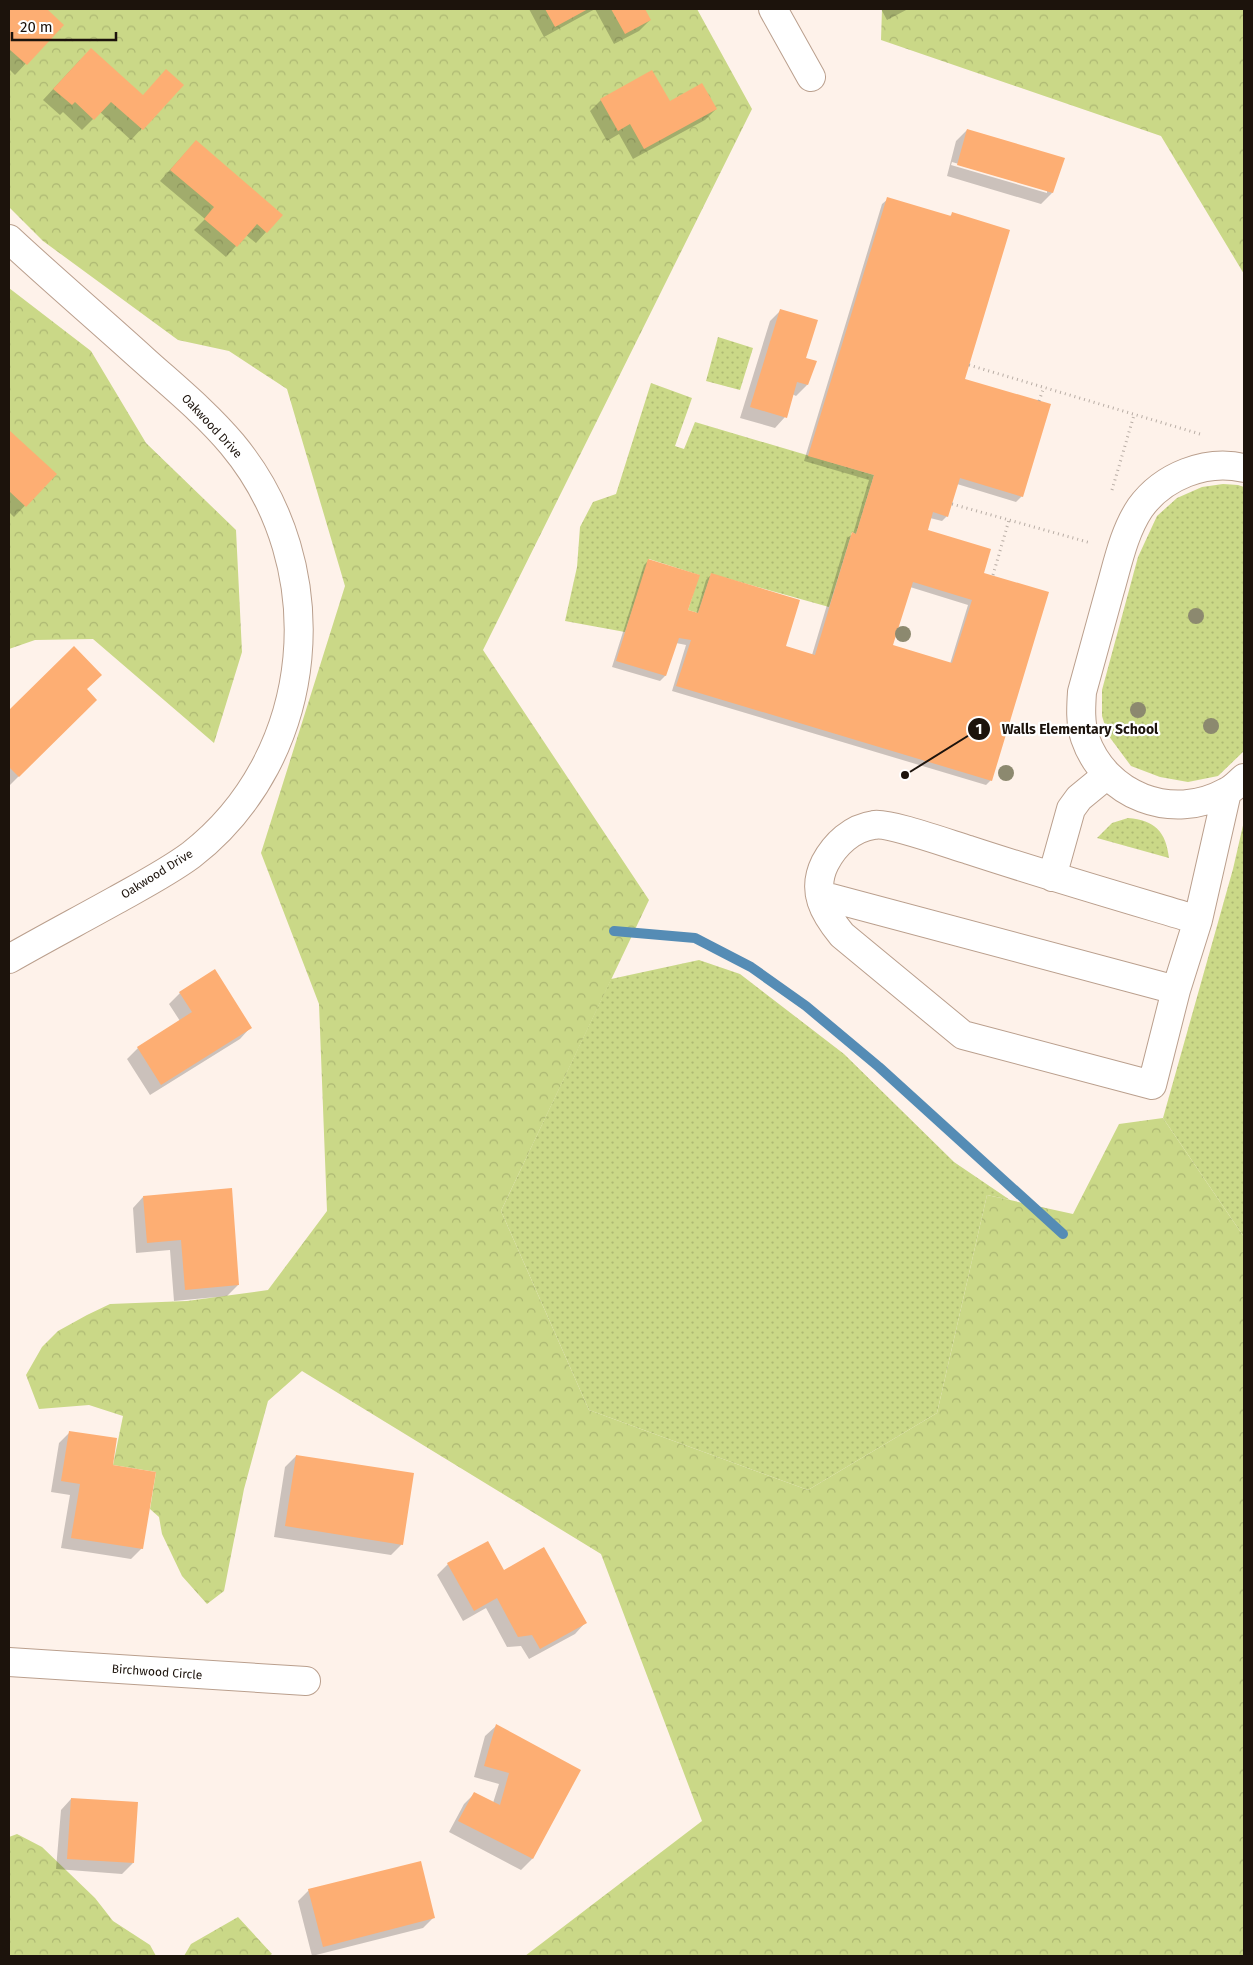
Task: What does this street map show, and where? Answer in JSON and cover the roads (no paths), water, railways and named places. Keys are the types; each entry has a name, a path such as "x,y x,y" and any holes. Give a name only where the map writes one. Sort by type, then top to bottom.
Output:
{"street":[{"path":"773,9 811,77"},
{"name":"Oakwood Drive","path":"9,239 194,405 232,444 257,479 272,508 294,573 300,617 298,660 291,700 278,737 256,782 228,820 191,854 153,879 9,959"},
{"path":"1236,785 1208,800 1187,805 1166,805 1144,800 1124,790 1107,775 1093,757 1084,736 1081,715 1082,692 1120,554 1130,526 1141,507 1156,491 1173,478 1193,470 1215,466 1244,468"},
{"path":"1052,877 1071,809 1080,798 1107,775"},
{"path":"1198,920 1052,877 933,839 875,824 851,833 837,843 819,875 820,895 828,918 842,935 962,1035 1152,1085 1176,990 1198,920 1236,785"},
{"path":"820,895 1176,990"},
{"name":"Birchwood Circle","path":"9,1662 306,1682"}],"waterway":[{"path":"614,931 695,938 751,967 806,1006 879,1067 1063,1234"}],"place":[{"name":"Walls Elementary School","path":"905,775"}]}
